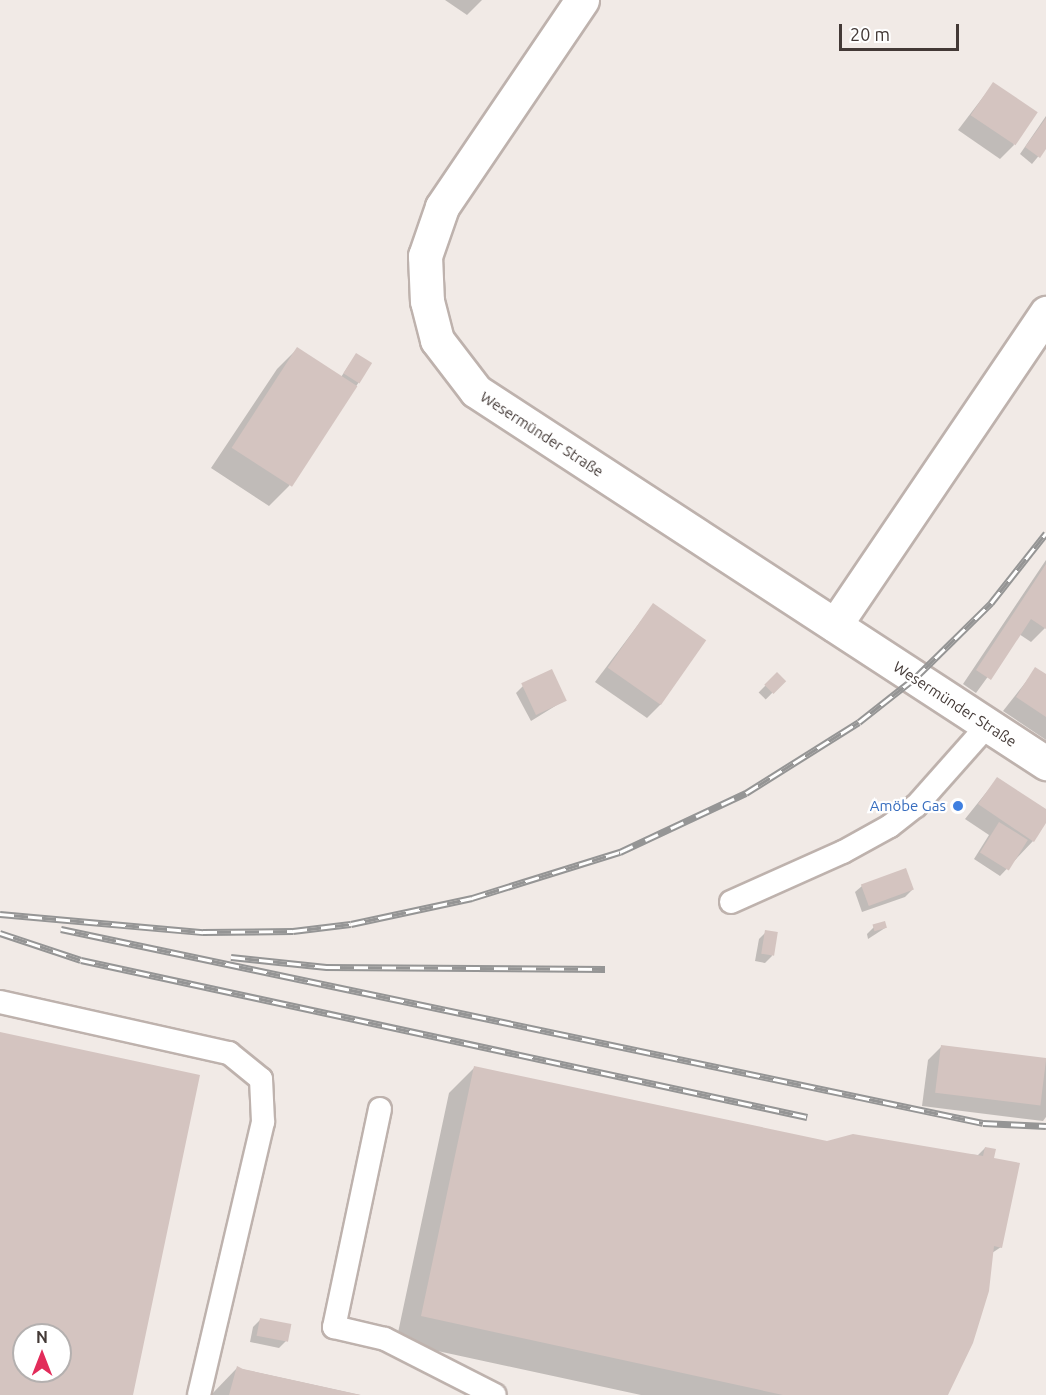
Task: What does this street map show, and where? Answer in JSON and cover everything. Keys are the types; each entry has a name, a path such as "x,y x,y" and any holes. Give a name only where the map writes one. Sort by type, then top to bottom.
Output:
{"street":[{"name":"Wesermünder Straße","path":"582,0 442,207 425,256 427,301 437,340 476,391 1046,763"},
{"path":"835,625 1046,313"}],"lane":[{"path":"731,902 843,852 890,826 916,806 988,725"},
{"path":"0,1002 229,1053 261,1079 263,1122 199,1395"},
{"path":"380,1109 334,1327 385,1339 495,1395"}],"building":[{"path":"993,82 1038,112 1015,145 971,115"},
{"path":"1046,118 1046,149 1040,158 1025,147"},
{"path":"297,347 357,386 292,487 232,448"},
{"path":"356,353 372,363 359,383 343,373"},
{"path":"1046,564 1046,629 1031,619 991,680 976,670"},
{"path":"653,603 706,640 661,705 608,668"},
{"path":"1035,667 1046,674 1046,717 1016,697"},
{"path":"552,669 567,701 536,715 521,683"},
{"path":"777,672 786,681 773,694 764,685"},
{"path":"997,777 1046,809 1046,823 1034,842 978,804"},
{"path":"999,822 1028,840 1009,871 980,853"},
{"path":"906,868 914,890 869,906 861,884"},
{"path":"885,921 887,928 874,931 873,925"},
{"path":"765,930 778,932 774,956 761,954"},
{"path":"0,1032 200,1075 133,1395 0,1395"},
{"path":"941,1045 1046,1058 1040,1106 935,1093"},
{"path":"474,1066 827,1141 853,1134 983,1156 985,1147 996,1149 994,1158 1020,1163 1002,1248 994,1246 989,1291 973,1343 948,1395 783,1395 421,1316"},
{"path":"260,1318 291,1324 288,1342 257,1336"},
{"path":"237,1366 243,1369 361,1395 229,1395"}],"railway":[{"path":"0,914 203,932 293,931 351,924 472,898 620,852 746,793 859,722 915,678 991,603 1046,533"},
{"path":"61,929 983,1123 1046,1126"},
{"path":"0,933 81,960 807,1117"},
{"path":"231,957 326,967 605,969"}],"place":[{"name":"Amöbe Gas","path":"958,806"}]}
